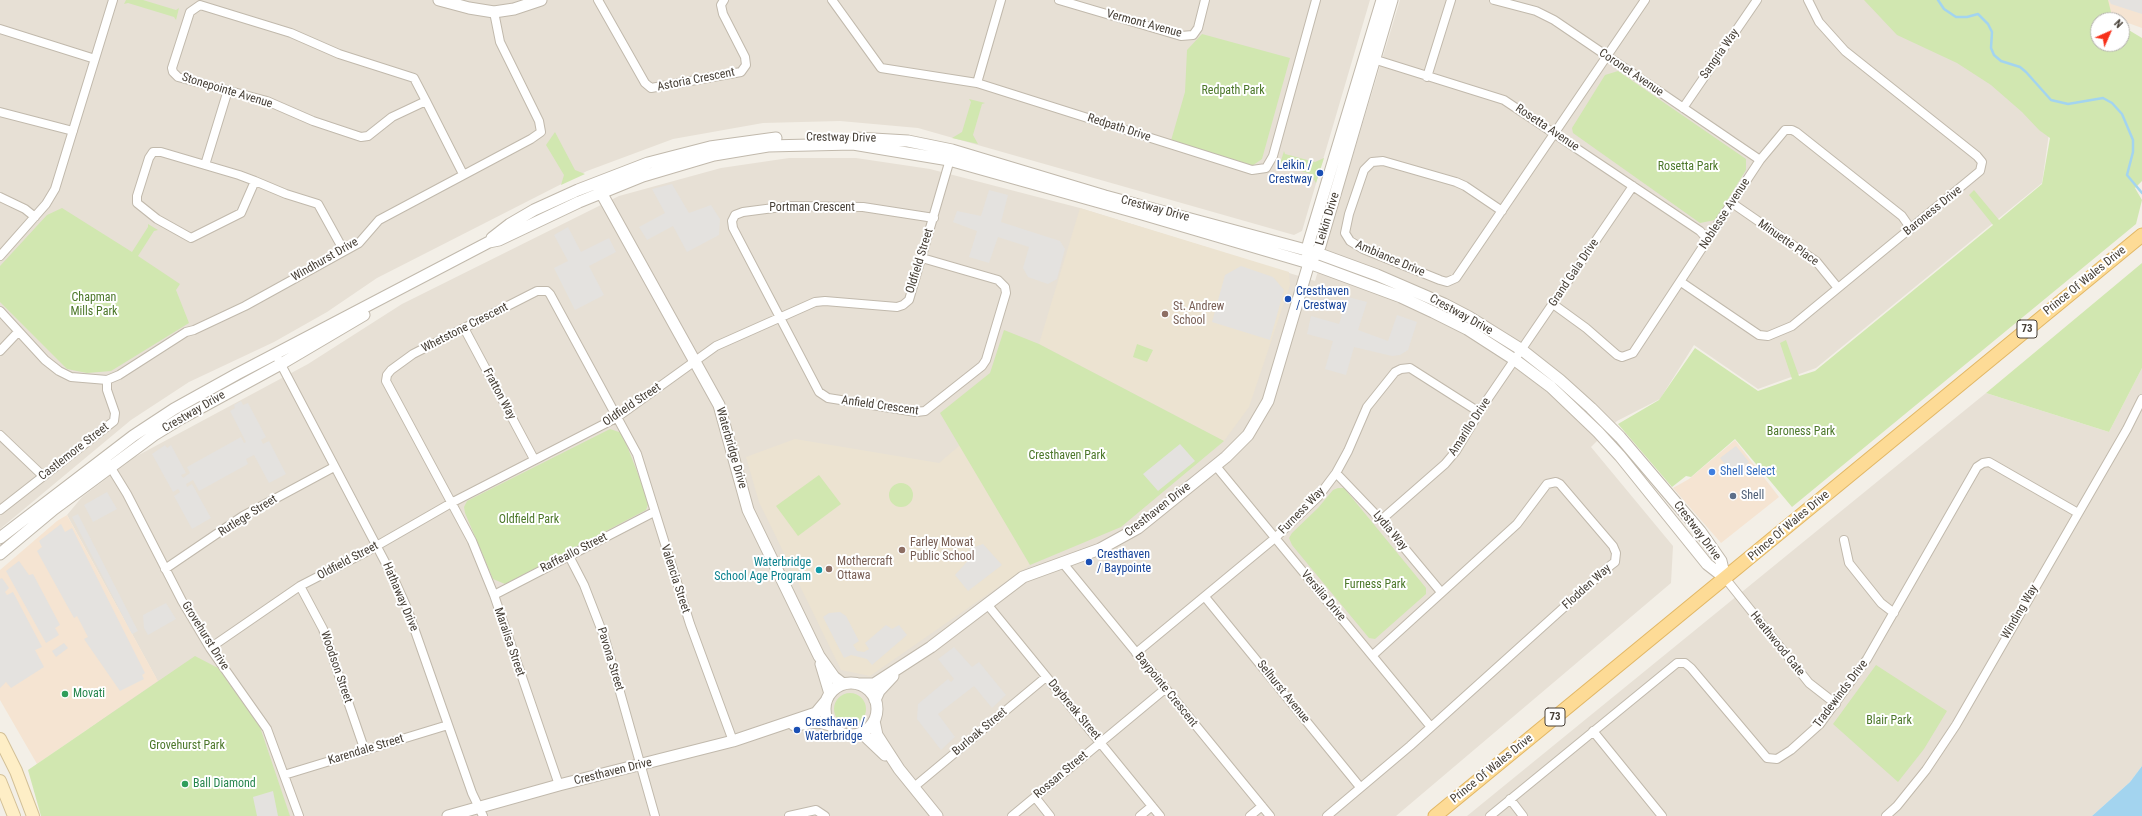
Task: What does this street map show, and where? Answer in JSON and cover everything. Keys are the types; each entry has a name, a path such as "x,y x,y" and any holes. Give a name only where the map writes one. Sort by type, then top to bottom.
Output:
{"main road":[{"name":"Prince Of Wales Drive","path":"1435,816 2142,235"},
{"path":"0,739 16,771 33,816"},
{"path":"0,782 14,816"}],"street":[{"path":"0,256 46,204 55,189 113,0"},
{"path":"440,0 469,8 494,12 514,9 541,0"},
{"name":"Astoria Crescent","path":"598,0 645,84 651,88 741,72 746,65 745,57 723,14 721,5 724,0"},
{"name":"Redpath Drive","path":"832,0 881,68 977,83 1252,170 1266,168 1273,156 1316,0"},
{"path":"977,83 1001,0"},
{"name":"Vermont Avenue","path":"1059,0 1181,36 1193,35 1198,28 1205,0"},
{"name":"Leikin Drive","path":"1370,58 1382,0"},
{"name":"Leikin Drive","path":"1309,264 1370,58 1392,0"},
{"path":"1427,77 1451,0"},
{"name":"Coronet Avenue","path":"1494,0 1536,11 1554,20 1760,160"},
{"name":"Ambiance Drive","path":"1502,211 1465,186 1456,182 1383,161 1378,161 1372,162 1364,170 1349,214 1345,233 1350,242 1358,247 1447,282 1456,278 1555,134 1645,0"},
{"name":"Sangria Way","path":"1683,108 1757,0"},
{"name":"Baroness Drive","path":"1681,282 1762,336 1792,326 1978,174 1982,166 1982,162 1977,156 1845,51 1819,22 1808,0"},
{"name":"Stonepointe Avenue","path":"426,101 392,117 368,136 361,137 313,121 267,101 178,77 173,72 172,68 190,12 200,5 291,33 339,54 414,78 426,101 463,174"},
{"name":"Windhurst Drive","path":"106,380 119,375 186,332 245,306 359,243 379,220 531,139 541,132 539,121 500,42 494,12"},
{"path":"0,30 95,59"},
{"name":"Rosetta Avenue","path":"1370,58 1504,100 1700,231 1708,240"},
{"path":"205,165 228,90"},
{"path":"0,112 74,131"},
{"name":"Noblesse Avenue","path":"1553,304 1622,357 1633,353 1760,160 1785,130 1792,130 1902,216 1911,229"},
{"name":"Crestway Drive","path":"0,538 107,462 278,359 383,304 402,289 489,242 499,240 579,202 599,188 714,155 768,146 853,144 951,155 1312,252 1420,292 1469,317 1522,350 1560,380 1620,436 1700,531 1721,561 1725,578"},
{"path":"255,182 240,213 191,238 157,219 137,203 137,196 149,158 153,152 160,152 205,165 255,182 286,194 318,204 344,251"},
{"name":"Crestway Drive","path":"951,155 1309,264 1401,297 1467,329 1515,360 1551,387 1598,432 1620,456 1707,564 1725,578"},
{"name":"Oldfield Street","path":"210,648 300,586 452,502 616,418 716,346 815,302 825,300 897,307 903,305 909,300 951,155"},
{"name":"Grand Gala Drive","path":"1515,360 1633,186"},
{"name":"Waterbridge Drive","path":"599,188 695,360 723,414 748,510 819,656 834,677 843,684"},
{"path":"0,196 25,209 35,217"},
{"name":"Minuette Place","path":"1732,203 1816,261 1838,288"},
{"name":"Portman Crescent","path":"780,318 733,228 732,221 735,215 761,208 812,206 863,207 934,218"},
{"name":"Anfield Crescent","path":"780,318 819,392 823,396 916,412 925,411 982,366 986,360 1006,293 1005,287 998,280 922,258"},
{"name":"Cresthaven Drive","path":"860,684 874,684 931,647 1018,580 1062,562 1100,549 1126,535 1215,465 1248,435 1268,401 1309,264"},
{"name":"Whetstone Crescent","path":"452,502 386,381 387,375 391,370 413,354 537,291 547,291 550,294 616,418"},
{"path":"0,311 18,332 59,371 71,376 106,380"},
{"name":"Fratton Way","path":"464,328 534,460"},
{"path":"0,351 18,332"},
{"name":"Hathaway Drive","path":"278,359 376,545 407,608 472,793 481,811"},
{"name":"Amarillo Drive","path":"1381,520 1445,464 1456,451 1515,360"},
{"name":"Furness Way","path":"1136,654 1276,538 1318,497 1336,473 1348,452 1367,408 1394,372 1401,369 1410,368 1480,412"},
{"name":"Castlemore Street","path":"0,510 114,421 115,413 107,390 106,380"},
{"name":"Winding Way","path":"1886,816 1897,806 1926,770 1956,725 2127,429 2142,399"},
{"name":"Valencia Street","path":"616,418 624,429 637,454 690,624 733,741"},
{"path":"0,435 43,476"},
{"name":"Crestway Drive","path":"0,554 107,462"},
{"name":"Grovehurst Drive","path":"107,462 210,648 267,729 299,816"},
{"name":"Tradewinds Drive","path":"1490,816 1677,663 1685,663 1691,668 1767,758 1777,758 1791,750 1820,724 1836,704 1867,659 1894,613 1906,588 1977,467 1983,463 1989,462 2078,513"},
{"name":"Versilia Drive","path":"1215,465 1431,727"},
{"name":"Rutlege Street","path":"165,569 243,516 334,467"},
{"name":"Lydia Way","path":"1336,473 1342,476 1381,520 1441,592"},
{"name":"Flodden Way","path":"1327,816 1431,727 1611,565 1616,558 1616,553 1613,546 1560,484 1551,482 1544,487 1517,524 1373,655"},
{"name":"Maralisa Street","path":"452,502 472,541 494,595 559,785"},
{"name":"Raffeallo Street","path":"494,595 654,512"},
{"path":"1844,540 1849,563 1881,603 1894,613"},
{"name":"Pavona Street","path":"569,556 584,585 605,639 655,816"},
{"name":"Baypointe Crescent","path":"1062,562 1270,816"},
{"name":"Heathwood Gate","path":"1725,578 1809,684 1836,704"},
{"name":"Woodson Street","path":"300,586 323,629 365,751"},
{"name":"Selhurst Avenue","path":"1205,598 1360,787"},
{"name":"Daybreak Street","path":"987,604 1160,816"},
{"name":"Waterbridge Drive","path":"819,656 828,697"},
{"name":"Cresthaven Drive","path":"875,700 879,691 904,664"},
{"name":"Burloak Street","path":"914,787 1046,677"},
{"path":"859,734 869,728 874,721 877,712 875,700 868,689 860,684 843,684 828,697 825,710 830,725 844,734 859,734 869,739 900,769"},
{"name":"Rossan Street","path":"1012,816 1165,689"},
{"name":"Cresthaven Drive","path":"448,816 481,811 559,785 733,741 816,713 828,697"},
{"path":"874,721 877,735 900,769 937,816"},
{"name":"Cresthaven Drive","path":"777,726 818,722 830,725"},
{"name":"Karendale Street","path":"284,775 448,725"},
{"path":"1593,731 1662,816"},
{"path":"1035,797 1050,816"},
{"path":"1510,799 1523,816"},
{"path":"1140,816 1152,806"},
{"path":"1250,816 1262,806"},
{"path":"789,816 816,810 825,816"}],"shaded area":[{"path":"0,0 1370,0 1302,231 1294,235 918,128 840,121 763,123 673,139 587,171 377,278 327,312 274,342 189,382 131,420 0,529"},
{"path":"1400,0 1875,0 2051,119 2042,183 1816,368 1758,389 1694,345 1660,399 1617,421 1591,447 1673,546 1671,583 1396,816 50,816 41,765 156,678 67,515 82,497 135,457 308,364 402,304 619,196 721,168 789,158 856,158 930,169 1080,208 1315,281"},
{"path":"2098,0 2142,0 2142,28 2130,24 2130,12 2111,12"},
{"path":"2109,0 2142,0 2142,14 2111,4"},
{"path":"672,184 689,213 711,205 720,219 719,235 687,252 673,226 647,240 639,227 665,213 652,189"},
{"path":"989,190 1008,195 1001,222 1060,241 1065,249 1057,279 1048,284 1028,277 1023,268 1029,247 998,237 989,263 969,257 977,231 953,222 957,211 981,216"},
{"name":"St. Andrew School","path":"1080,208 1289,272 1290,285 1249,407 1224,441 1039,344"},
{"path":"568,227 581,252 609,238 616,252 589,266 604,295 575,310 554,268 568,261 554,235"},
{"path":"1241,266 1273,277 1284,290 1270,340 1212,322 1225,275"},
{"path":"1348,297 1367,302 1358,330 1388,341 1397,315 1417,322 1408,350 1400,355 1392,356 1354,347 1346,375 1325,369 1333,341 1307,334 1311,316 1339,324"},
{"path":"2142,368 2142,766 2130,782 2092,816 1467,816 1986,393 2109,432"},
{"path":"241,401 243,405 248,403 266,437 261,440 263,444 269,441 286,474 269,483 254,455 246,459 248,464 199,491 193,480 186,484 187,487 192,484 211,518 192,529 174,496 180,492 178,489 173,492 152,454 165,445 167,448 171,445 186,473 181,475 183,478 190,473 187,467 241,437 244,443 246,442 230,411 235,408 234,405"},
{"name":"Farley Mowat Public School","path":"795,439 939,463 960,445 1030,565 870,676 841,670 759,502 746,457"},
{"path":"1735,440 1779,497 1721,543 1673,488 1689,479"},
{"path":"1180,444 1195,461 1158,491 1143,474"},
{"path":"1736,446 1749,462 1734,475 1720,458"},
{"path":"107,492 117,509 93,522 84,505"},
{"path":"78,514 138,631 132,634 72,517"},
{"path":"67,515 158,681 37,764 0,700 0,570 57,521"},
{"path":"61,524 65,532 72,528 145,673 142,675 144,679 120,691 84,639 88,637 77,616 74,618 37,551 42,547 39,541"},
{"path":"983,544 1002,565 968,591 955,575 973,555 969,549"},
{"path":"19,561 29,575 33,574 60,625 55,628 59,635 46,643 6,571"},
{"path":"2,578 9,588 5,592 7,595 13,592 42,647 35,650 44,667 11,688 6,682 0,688 0,579"},
{"path":"166,603 176,619 148,635 144,628 143,615"},
{"path":"840,612 846,616 859,641 853,645 857,651 864,652 869,649 865,643 886,625 892,629 899,625 907,635 872,665 867,659 851,655 844,658 823,617 829,613"},
{"path":"64,643 68,648 56,657 52,651"},
{"path":"954,647 972,667 979,662 1006,695 992,708 974,686 938,714 955,737 941,750 917,719 918,704 948,679 951,682 954,679 938,659"},
{"path":"273,791 278,816 257,816 253,797"}],"green space":[{"path":"126,0 143,0 176,10 179,8 176,20 174,17 128,3 124,4"},
{"name":"Baroness Park","path":"1864,0 2108,0 2111,12 2090,12 2090,52 2130,52 2130,31 2142,38 2142,181 2135,188 2142,200 2136,224 1792,507 1735,439 1691,477 1686,476 1672,487 1618,424 1659,400 1695,348 1758,391 1792,379 1780,343 1786,340 1799,376 1815,371 1993,225 1969,195 1974,190 1999,220 2042,184 2050,138 2039,130 2022,112 1991,85 1957,63 1897,35"},
{"name":"Redpath Park","path":"1202,34 1290,58 1262,159 1249,168 1170,144 1185,92 1187,50"},
{"name":"Rosetta Park","path":"1618,71 1746,159 1746,170 1715,220 1700,223 1573,133 1572,128 1605,75"},
{"path":"969,99 985,103 982,104 973,135 978,144 952,138 962,132 971,102"},
{"path":"555,132 575,170 585,174 561,185 564,175 546,145"},
{"path":"1284,151 1285,154 1315,162 1324,158 1316,183 1311,174 1282,165 1279,167"},
{"name":"Chapman Mills Park","path":"62,208 132,252 148,227 148,224 158,230 154,231 138,256 180,284 176,290 189,323 111,371 87,373 67,369 0,302 0,266 47,215"},
{"path":"2142,263 2142,368 2109,432 1986,393"},
{"name":"Cresthaven Park","path":"1004,330 1039,344 1224,441 1121,527 1030,565 940,413 990,373"},
{"path":"1137,344 1153,350 1147,362 1133,357"},
{"path":"264,368 144,436 155,425 256,370"},
{"name":"Oldfield Park","path":"610,429 622,433 649,502 646,510 505,584 493,579 465,513 464,507 467,501"},
{"path":"819,475 841,504 798,536 776,506"},
{"path":"901,483 906,484 912,490 912,500 906,506 901,507 896,506 890,500 889,495 890,490 896,484"},
{"name":"Furness Park","path":"1344,488 1426,588 1426,594 1375,639 1369,638 1292,545 1289,538 1333,490"},
{"name":"Grovehurst Park","path":"195,656 218,668 260,727 290,816 41,816 28,770"},
{"name":"Blair Park","path":"1876,665 1947,711 1924,749 1898,782 1833,724"},
{"path":"847,693 853,693 863,700 866,709 865,715 859,722 853,725 847,725 837,718 834,712 834,706 841,696"}],"water":[{"path":"2142,766 2142,816 2092,816 2130,782"}],"waterway":[{"path":"1938,0 1944,9 1956,17 1967,17 1978,14 1988,24 1992,32 1991,48 1994,55 2001,61 2020,67 2051,100 2068,104 2103,98 2112,103 2122,114 2133,140 2133,152 2127,175 2142,193"}],"place":[{"name":"Leikin / Crestway","path":"1320,173"},
{"name":"Cresthaven / Crestway","path":"1288,299"},
{"name":"St. Andrew School","path":"1165,314"},
{"name":"Shell Select","path":"1712,472"},
{"name":"Shell","path":"1733,496"},
{"name":"Farley Mowat Public School","path":"902,550"},
{"name":"Cresthaven / Baypointe","path":"1089,562"},
{"name":"Mothercraft Ottawa","path":"829,569"},
{"name":"Waterbridge School Age Program","path":"819,570"},
{"name":"Movati","path":"65,694"},
{"name":"Cresthaven / Waterbridge","path":"797,730"},
{"name":"Ball Diamond","path":"185,784"}]}
